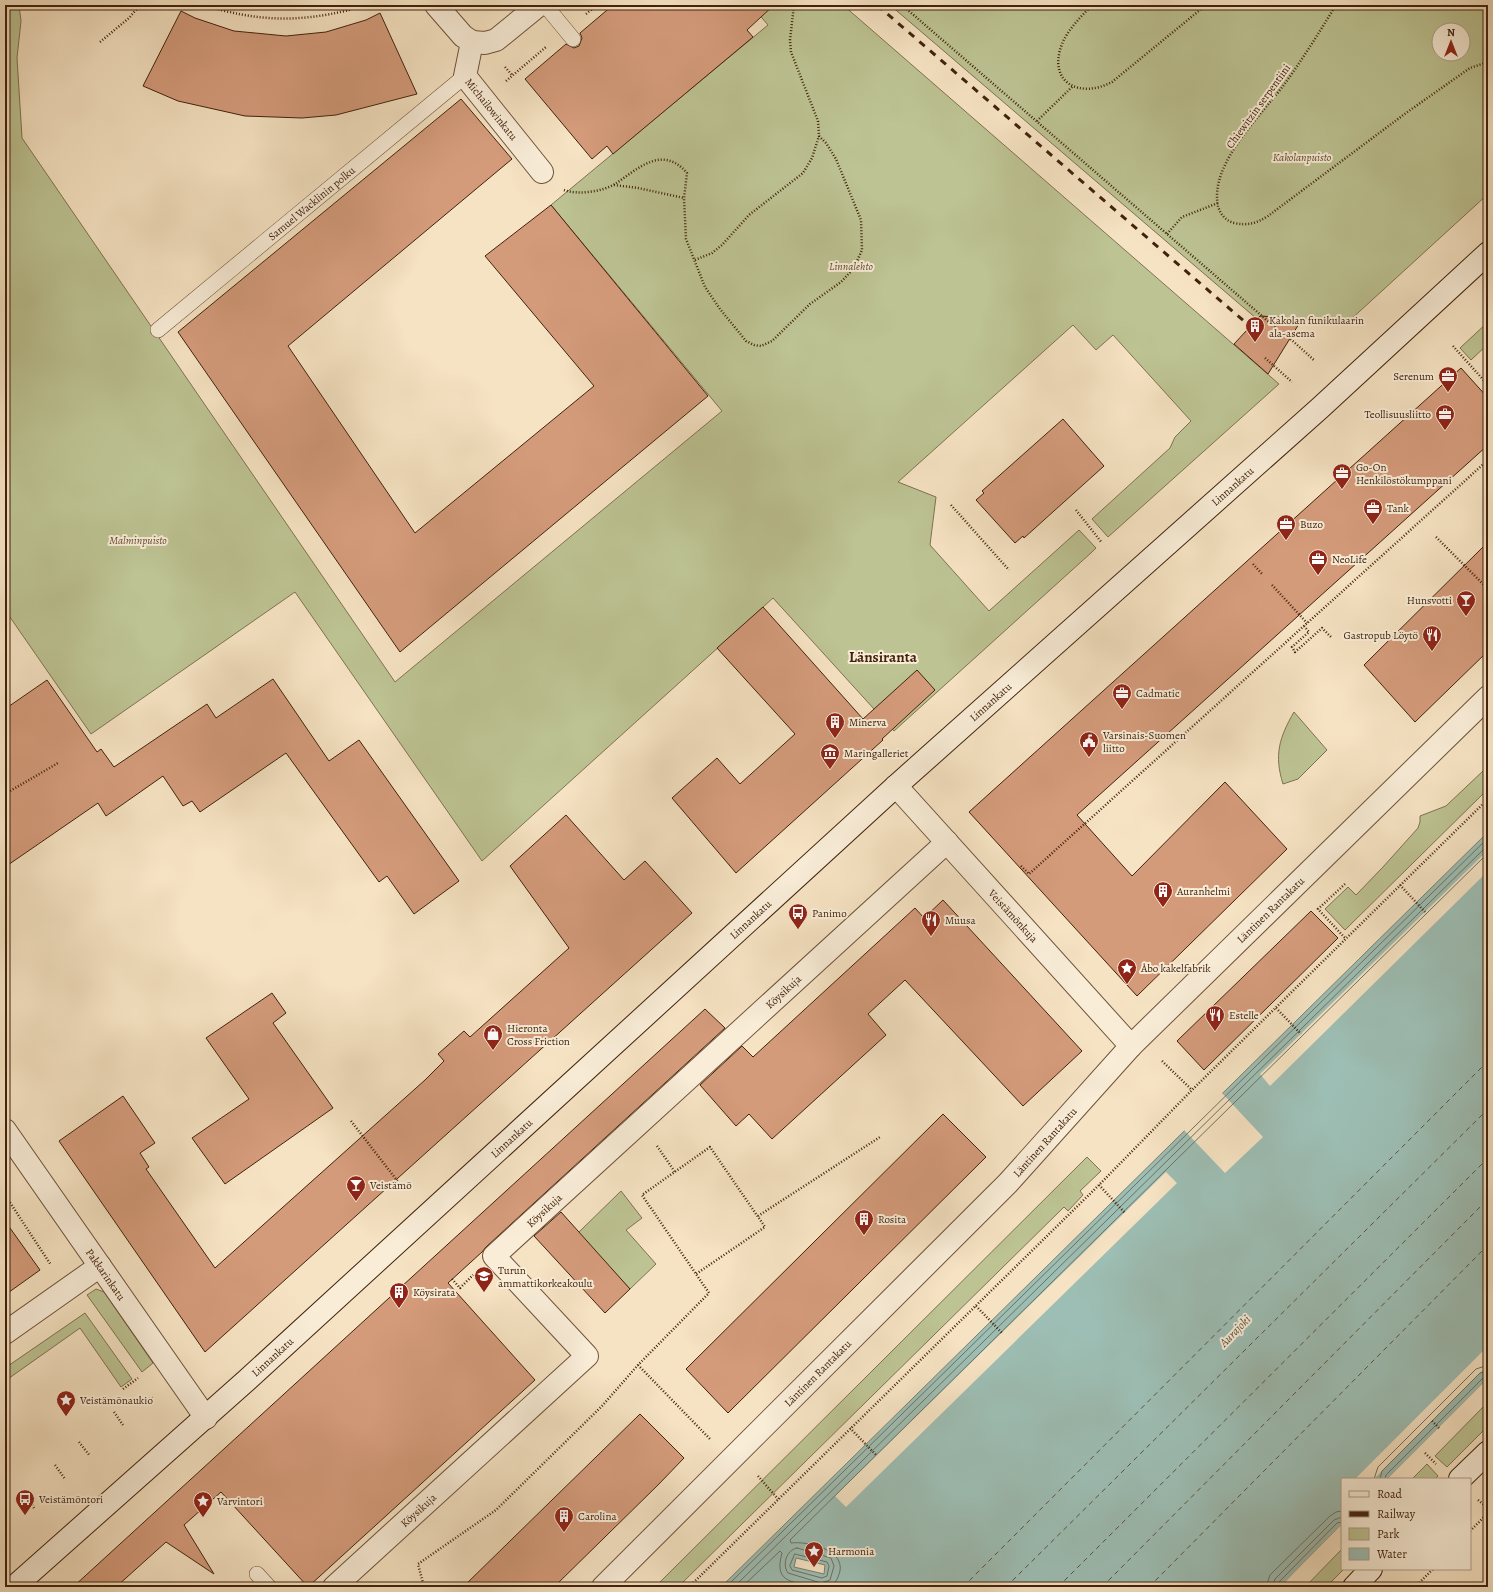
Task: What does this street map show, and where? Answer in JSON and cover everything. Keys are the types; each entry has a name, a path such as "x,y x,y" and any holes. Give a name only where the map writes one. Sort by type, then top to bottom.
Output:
{"street":[{"path":"436,5 463,36 472,42 485,43 496,40 539,5"},
{"name":"Michailowinkatu","path":"472,42 465,76 542,172"},
{"name":"Linnankatu","path":"14,1587 206,1418 896,786 1320,408 1488,253"},
{"name":"Läntinen Rantakatu","path":"603,1587 1008,1183 1131,1046 1488,698"},
{"name":"Veistämönkuja","path":"896,786 1131,1046"},
{"name":"Köysikuja","path":"334,1587 587,1356 494,1256 947,842"},
{"name":"Pakkarinkatu","path":"5,1130 206,1418"},
{"path":"5,1333 100,1266"},
{"path":"1461,1478 1488,1452"},
{"path":"1354,1587 1370,1570"}],"lane":[{"path":"545,5 573,39"},
{"name":"Samuel Wacklinin polku","path":"158,330 465,76"},
{"path":"257,1574 269,1587"}],"path":[{"path":"100,42 129,18 140,5"},
{"path":"204,5 230,13 281,20 325,16 349,10 348,5"},
{"path":"607,5 610,8"},
{"path":"695,260 712,253 722,245 749,215 791,184 803,173 812,158 819,136 818,121 791,52 790,40 794,5"},
{"path":"902,5 1277,329"},
{"path":"1092,5 1066,34 1061,46 1058,63 1060,74 1064,80 1073,86 1082,89 1099,89 1112,82 1206,5"},
{"name":"Chiewitzin serpentiini","path":"1218,203 1220,176 1240,140 1286,82 1336,5"},
{"path":"1167,234 1182,217 1218,203 1222,214 1230,222 1245,225 1260,221 1470,68 1488,62"},
{"path":"1037,121 1073,86"},
{"path":"560,188 564,191 574,193 594,191 614,185 639,167 655,161 670,160 680,165 686,174 684,198 686,239 705,287 716,304 746,341 754,345 761,346 772,341 810,304 841,282 854,268 862,250 861,220 836,159 826,143 819,136"},
{"path":"614,185 638,188 684,198"},
{"path":"1286,335 1314,361"},
{"path":"1453,346 1488,385"},
{"path":"1265,358 1292,382"},
{"path":"1021,866 1028,874 1488,460"},
{"path":"951,505 1009,570"},
{"path":"1076,510 1102,543"},
{"path":"1436,537 1488,589"},
{"path":"1253,564 1263,575"},
{"path":"1272,585 1307,623"},
{"path":"1304,626 1309,632 1292,647 1295,652 1322,628 1332,638"},
{"path":"5,794 58,763"},
{"path":"689,1587 976,1306 1192,1090 1488,799"},
{"path":"1345,884 1318,909 1346,939"},
{"path":"1400,885 1425,912"},
{"path":"1276,1008 1301,1034"},
{"path":"1162,1061 1192,1090"},
{"path":"351,1120 399,1183"},
{"path":"758,1216 880,1137"},
{"path":"424,1587 418,1564 496,1510 602,1406 638,1365 709,1293 696,1274 642,1195 710,1148 765,1227 696,1274"},
{"path":"1099,1184 1125,1213"},
{"path":"5,1195 55,1271 69,1287"},
{"path":"976,1306 1002,1333"},
{"path":"638,1365 710,1439"},
{"path":"123,1389 138,1378"},
{"path":"131,1401 152,1398"},
{"path":"114,1412 123,1425"},
{"path":"1432,1421 1438,1428"},
{"path":"850,1428 877,1456"},
{"path":"79,1442 90,1456"},
{"path":"1425,1453 1433,1461"},
{"path":"55,1465 65,1479"},
{"path":"758,1476 778,1499"},
{"path":"24,1492 34,1508"},
{"path":"1471,1530 1488,1513"},
{"path":"1415,1587 1432,1570"}],"green space":[{"name":"Linnalehto","path":"5,5 19,5 21,21 17,58 22,138 395,682 722,411 551,205 768,25 751,5 843,5 1279,384 1108,537 1092,519 1170,448 1175,437 1191,421 1113,335 1096,350 1073,325 898,482 936,497 930,545 989,611 1079,530 1096,548 1092,552 894,731 773,598 482,861 295,592 91,734 5,610"},
{"name":"Kakolanpuisto","path":"890,5 1488,5 1488,194 1348,322 1260,316 1257,319"},
{"path":"1488,322 1488,344 1471,360 1460,348"},
{"path":"1294,712 1327,750 1298,779 1283,784 1279,764 1280,747 1285,730"},
{"path":"1488,763 1488,789 1345,930 1325,909 1348,887 1356,895 1418,828 1420,816 1446,806 1484,770"},
{"path":"1087,1157 1101,1171 1080,1191 1083,1195 1068,1211 1064,1207 678,1587 655,1587"},
{"path":"621,1191 642,1218 626,1230 656,1264 630,1289 578,1233"},
{"path":"96,1289 104,1292 153,1363 142,1372 87,1295"},
{"path":"85,1313 132,1379 121,1387 80,1328 5,1381 5,1368"},
{"path":"1488,1402 1488,1426 1447,1467 1435,1456"},
{"path":"1427,1464 1438,1476 1436,1478 1413,1478"},
{"path":"1341,1550 1341,1570 1343,1570 1326,1587 1305,1587"}],"water":[{"name":"Aurajoki","path":"1488,832 1488,1378 1388,1478 1341,1478 1341,1525 1280,1587 721,1587","holes":["796,1558 825,1565 824,1574 794,1567"]}],"pier":[{"path":"1488,850 1488,871 1270,1086 1260,1074"},
{"path":"1221,1092 1263,1137 1225,1173 1183,1129"},
{"path":"1166,1172 1177,1183 846,1507 835,1496"},
{"path":"1488,1346 1488,1365 1375,1478 1356,1478"},
{"path":"1488,1378 1488,1381 1391,1478 1388,1478"},
{"path":"1341,1525 1341,1528 1282,1587 1280,1587"}],"building":[{"path":"613,5 774,5 747,30 753,37 613,154 607,146 592,159 525,79 566,44 574,48 579,46 582,38 580,33"},
{"path":"181,11 195,18 234,31 286,36 326,32 366,20 380,13 417,94 336,115 302,118 245,116 178,101 143,86"},
{"path":"461,99 512,159 288,346 415,533 594,386 485,256 551,205 708,396 400,652 178,332"},
{"name":"Kakolan funikulaarin ala-asema","path":"1260,316 1302,319 1268,374 1234,344"},
{"path":"1461,368 1488,398 1488,445 1077,815 1132,876 1225,782 1287,849 1137,996 969,812"},
{"path":"1063,419 1104,466 1024,538 1023,536 1015,543 976,500 984,493 982,491"},
{"path":"1488,542 1488,651 1415,722 1364,665"},
{"name":"Minerva","path":"763,607 863,719 917,670 935,690 882,739 883,740 736,873 672,798 717,758 740,784 795,734 717,648"},
{"path":"273,679 329,761 359,740 459,881 414,914 387,876 379,882 286,753 200,812 192,801 183,806 163,776 106,816 98,803 5,867 5,709 47,680 97,752 101,749 114,767 207,704 216,718"},
{"path":"566,815 624,880 645,861 692,913 205,1352 59,1141 123,1096 155,1143 140,1153 149,1167 146,1169 215,1268 425,1080 444,1061 438,1054 464,1031 470,1037 569,948 510,866"},
{"path":"943,900 1082,1051 1023,1106 905,980 868,1014 886,1035 772,1139 749,1114 736,1126 700,1085 742,1046 753,1057 915,908 924,918"},
{"path":"1311,911 1338,938 1204,1070 1177,1041"},
{"path":"272,993 286,1013 273,1023 333,1108 225,1184 192,1138 249,1099 206,1038"},
{"path":"705,1009 725,1028 448,1283 535,1380 308,1587 221,1492 184,1525 214,1574 166,1542 116,1587 73,1587"},
{"name":"Rosita","path":"943,1114 986,1157 728,1413 686,1369"},
{"path":"561,1212 630,1289 605,1313 534,1236"},
{"path":"5,1221 40,1270 5,1295"},
{"name":"Carolina","path":"640,1414 684,1458 554,1587 463,1587"}],"ferry route":[{"path":"963,1587 1488,1061"},
{"path":"1006,1587 1488,1109"},
{"path":"1058,1587 1488,1158"},
{"path":"1102,1587 1488,1199"},
{"path":"1149,1587 1488,1245"}],"railway":[{"path":"877,5 1259,334"}],"place":[{"name":"Kakolan funikulaarin ala-asema","path":"1255,343"},
{"name":"Serenum","path":"1448,393"},
{"name":"Teollisuusliitto","path":"1445,431"},
{"name":"Go-On Henkilöstökumppani","path":"1342,490"},
{"name":"Tank","path":"1373,525"},
{"name":"Buzo","path":"1286,541"},
{"name":"NeoLife","path":"1318,576"},
{"name":"Hunsvotti","path":"1466,617"},
{"name":"Gastropub Löytö","path":"1432,652"},
{"name":"Cadmatic","path":"1122,710"},
{"name":"Minerva","path":"835,739"},
{"name":"Varsinais-Suomen liitto","path":"1089,758"},
{"name":"Maringalleriet","path":"830,770"},
{"name":"Auranhelmi","path":"1163,908"},
{"name":"Panimo","path":"798,930"},
{"name":"Muusa","path":"931,937"},
{"name":"Åbo kakelfabrik","path":"1127,985"},
{"name":"Estelle","path":"1215,1032"},
{"name":"Hieronta Cross Friction","path":"493,1051"},
{"name":"Veistämö","path":"356,1202"},
{"name":"Rosita","path":"864,1236"},
{"name":"Turun ammattikorkeakoulu","path":"484,1293"},
{"name":"Köysirata","path":"399,1309"},
{"name":"Veistämönaukio","path":"66,1417"},
{"name":"Veistämöntori","path":"25,1516"},
{"name":"Varvintori","path":"203,1518"},
{"name":"Carolina","path":"564,1533"},
{"name":"Harmonia","path":"814,1568"}],"district":[{"name":"Länsiranta","path":"883,657"}],"park label":[{"name":"Malminpuisto","path":"138,540"}]}
